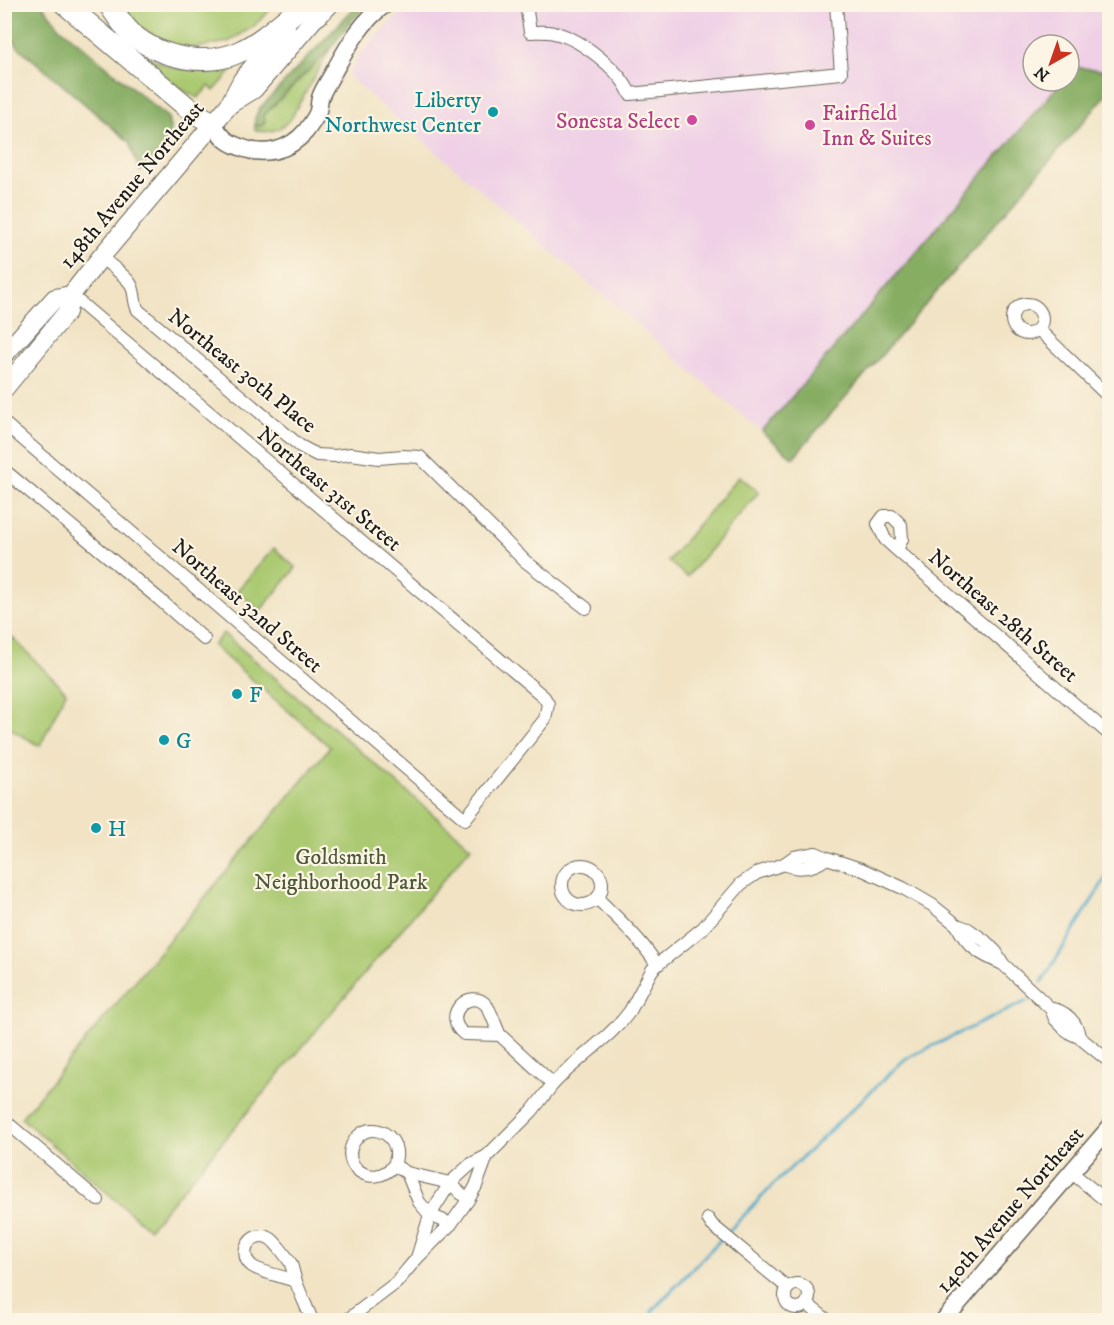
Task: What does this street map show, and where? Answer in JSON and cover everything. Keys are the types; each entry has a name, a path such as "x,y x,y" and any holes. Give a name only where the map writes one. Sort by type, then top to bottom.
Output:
{"highway":[{"path":"65,4 193,112 213,123"},
{"path":"109,4 132,34 147,44 163,52 185,58 209,59 239,52 319,7"}],"main road":[{"name":"148th Avenue Northeast","path":"4,389 67,312 71,294 101,257 229,105 255,88 319,7"},
{"name":"148th Avenue Northeast","path":"4,355 55,298 71,294"}],"street":[{"path":"213,123 224,138 249,150 271,152 292,144 304,133 318,112 320,98 352,40 377,10 386,4"},
{"path":"526,4 530,32 555,33 577,41 612,68 626,84 630,94 841,73 836,4"},
{"name":"Northeast 30th Place","path":"101,257 130,283 138,310 300,446 317,455 420,457 525,561 586,608"},
{"name":"Northeast 31st Street","path":"71,294 544,697 548,704 545,719 465,819"},
{"path":"1038,329 1110,398"},
{"name":"Northeast 32nd Street","path":"4,423 465,819"},
{"path":"4,470 204,639"},
{"name":"Northeast 28th Street","path":"897,550 1110,735"},
{"path":"417,1258 430,1215 450,1183 471,1164 487,1156 532,1111 553,1084 622,1021 630,1011 652,970 703,928 741,884 757,873 784,864 794,857 816,853 861,869 903,888 932,905 957,925 968,928 985,941 996,952 1003,964 1051,1009 1055,1019 1065,1029 1079,1037 1110,1062"},
{"path":"597,898 626,926 657,965"},
{"path":"500,1035 553,1084"},
{"path":"4,1120 98,1200"},
{"name":"140th Avenue Northeast","path":"944,1320 1110,1127"},
{"path":"347,1320 396,1283 451,1224 476,1186 487,1156"},
{"path":"394,1165 407,1173 450,1183 468,1200"},
{"path":"1071,1172 1110,1204"},
{"path":"407,1173 419,1202 430,1215 451,1224"},
{"path":"708,1220 788,1288 795,1284 806,1288 809,1296 807,1304 827,1320"},
{"path":"296,1281 312,1320"}],"shaded area":[{"path":"421,5 1109,5 1109,71 1081,68 1081,33 1021,33 1021,93 1052,93 762,432 348,76 360,53 391,21"}],"green space":[{"path":"5,4 42,5 60,27 168,118 172,139 140,172 129,142 18,47 5,29"},
{"path":"122,5 275,5 253,27 228,42 195,48 169,44 142,29"},
{"path":"357,5 368,5 353,19 330,49 264,115 265,121 262,126 255,126 255,118 259,109"},
{"path":"330,49 290,120 274,130 265,132 255,130 255,126 262,126 265,121 264,115"},
{"path":"140,54 172,67 200,70 235,63 237,65 214,91 209,86 198,98 167,79"},
{"path":"1081,68 1109,71 1109,92 793,458 762,432 1052,93 1081,93"},
{"path":"739,476 759,492 687,577 668,561"},
{"path":"274,548 296,568 260,611 237,591"},
{"name":"Goldsmith Neighborhood Park","path":"223,633 471,847 149,1229 21,1118 330,747 213,646"},
{"path":"13,638 66,692 40,746 5,726 5,643"}],"waterway":[{"path":"1042,982 1110,871"},
{"path":"728,1232 774,1184 905,1059 1027,1001"},
{"path":"651,1320 652,1311 723,1237"}],"place":[{"name":"Liberty Northwest Center","path":"493,112"},
{"name":"Sonesta Select","path":"692,120"},
{"name":"Fairfield Inn & Suites","path":"810,125"},
{"name":"F","path":"237,694"},
{"name":"G","path":"164,740"},
{"name":"H","path":"96,828"}]}
